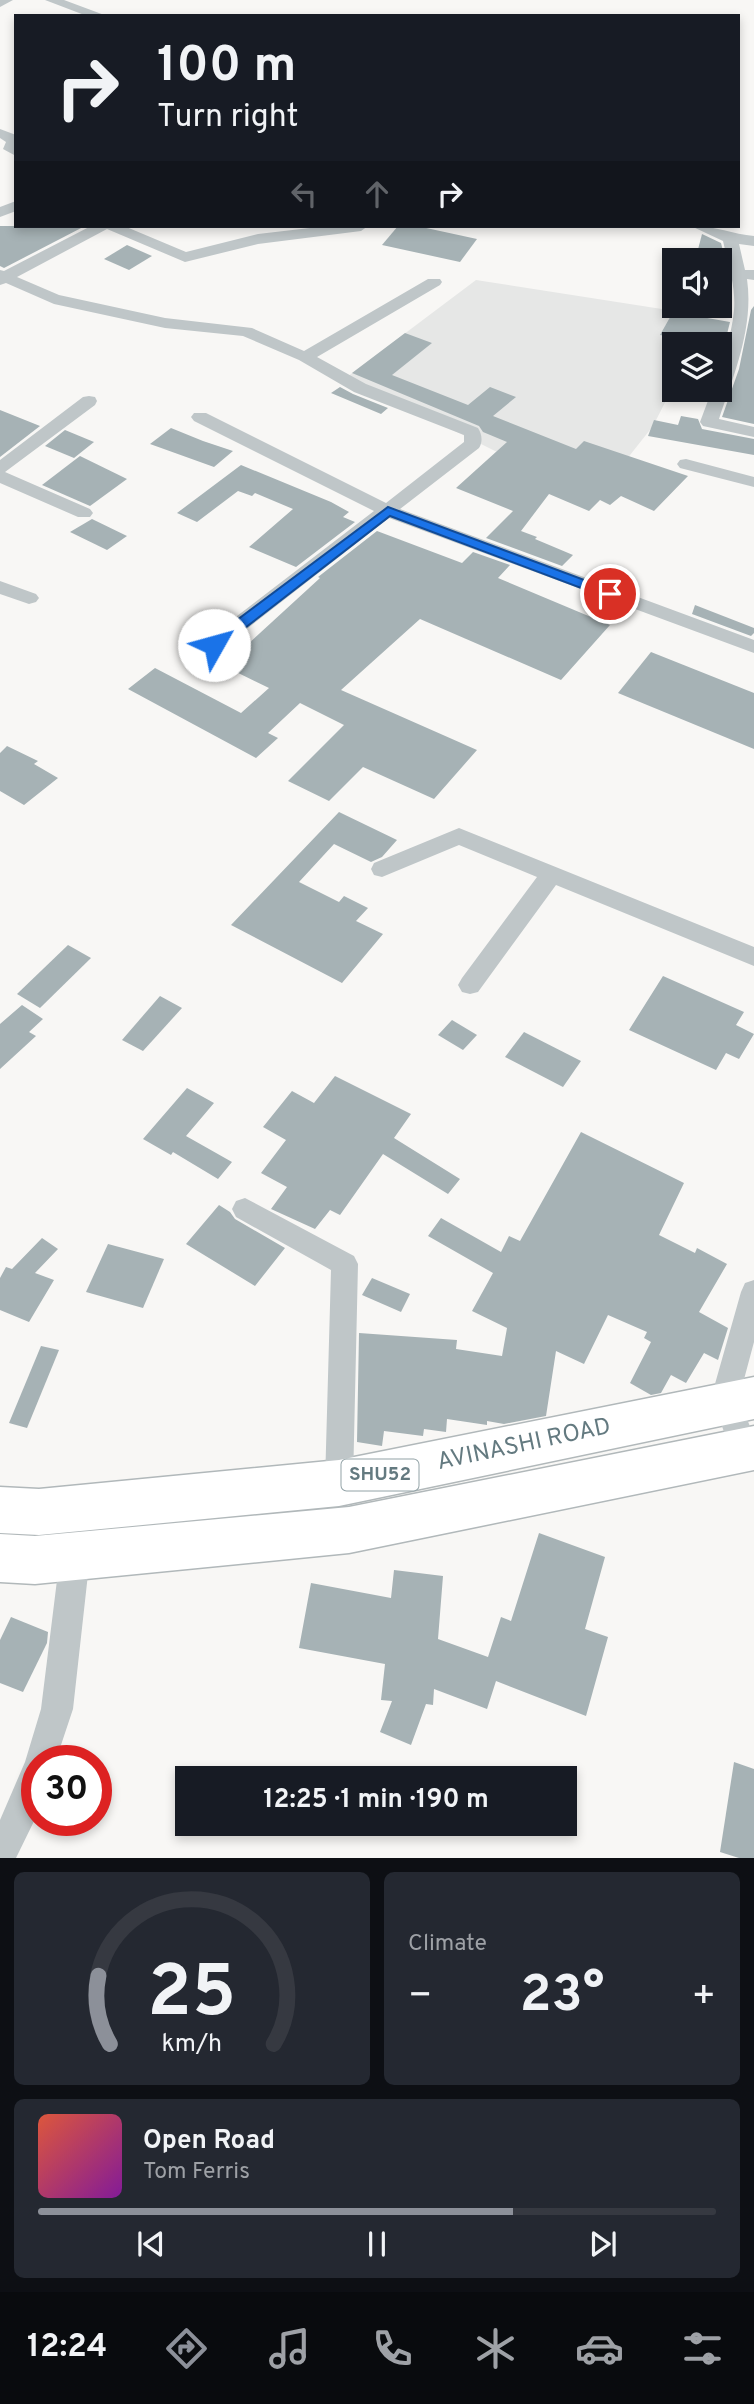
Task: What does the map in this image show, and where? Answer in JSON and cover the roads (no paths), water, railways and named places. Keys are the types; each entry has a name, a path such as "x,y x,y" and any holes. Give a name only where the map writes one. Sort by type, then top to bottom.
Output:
{"main road":[{"name":"AVINASHI ROAD","path":"0,1510 39,1512 339,1483 740,1401"},
{"name":"SHU52","path":"0,1558 35,1560 349,1530 749,1449"}],"street":[{"path":"0,3 7,0"},
{"path":"51,0 95,14"},
{"path":"0,133 14,141 9,152"},
{"path":"2,278 99,228"},
{"path":"117,228 185,257 257,239 345,228"},
{"path":"704,228 730,238 754,241"},
{"path":"730,238 746,275 738,335 709,422 754,432"},
{"path":"2,278 66,302 165,323 246,331 304,357 360,388 472,432 473,444 214,645"},
{"path":"304,357 434,282"},
{"path":"0,468 89,401"},
{"path":"200,417 388,511 754,647"},
{"path":"686,464 754,482"},
{"path":"0,476 83,513"},
{"path":"0,587 29,598"},
{"path":"382,869 459,836 754,957"},
{"path":"470,985 552,874"},
{"path":"245,1209 345,1264 339,1483"},
{"path":"749,1449 740,1401 725,1398 754,1292"},
{"path":"45,1745 57,1709 75,1556"},
{"path":"0,1855 21,1812"}]}
